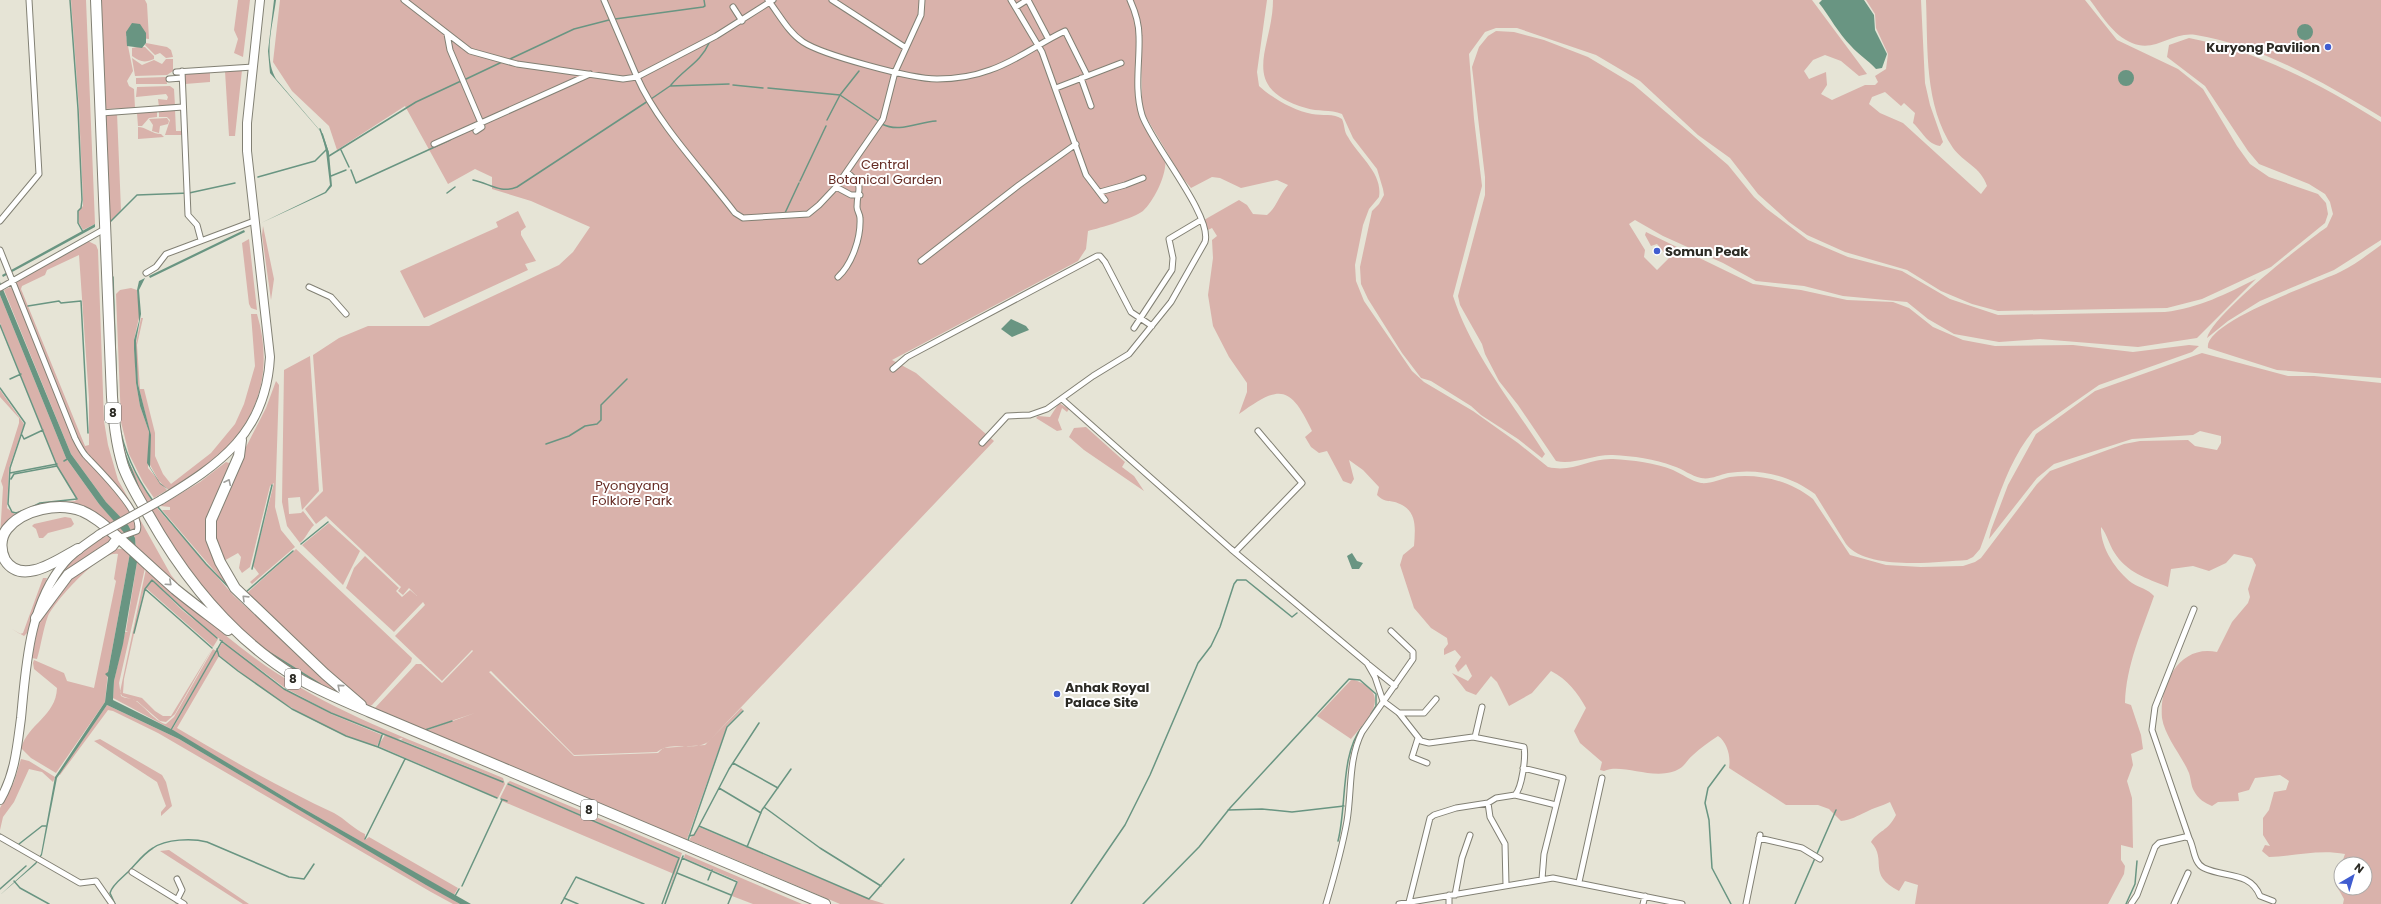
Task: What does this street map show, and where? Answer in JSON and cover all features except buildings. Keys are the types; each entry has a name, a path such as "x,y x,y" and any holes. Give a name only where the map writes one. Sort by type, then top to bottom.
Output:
{"highway":[{"name":"8","path":"91,0 110,425 119,469 128,489 175,568 210,611 229,631 270,664 333,701 814,904"},
{"name":"8","path":"96,0 114,425 124,467 132,486 179,564 196,587 230,624 274,662 296,677 370,712 825,904"},
{"path":"241,440 239,456 211,520 211,539 220,562 235,588 325,674 370,712"},
{"path":"78,549 36,570 25,572 9,564 3,555 1,542 8,528 20,518 53,507 74,509 93,516 122,536 127,546 177,590 229,631"},
{"path":"36,618 68,576 112,546 122,536"}],"main road":[{"path":"0,800 9,783 16,759 26,674 36,618 43,599 57,572 78,549 100,534 161,500 207,471 241,440 255,418 269,376 270,357 254,221 249,170 247,123 260,0"}],"street":[{"path":"0,221 39,174 28,0"},
{"path":"404,0 470,51 517,64 623,78 637,77 680,56 742,21 770,1 792,31 804,42 832,54 896,72 935,79 975,74 999,66 1048,38 1065,31 1087,75"},
{"path":"604,0 637,77 649,100 740,217 808,214 820,205 836,186 883,119 896,72 921,15 922,0"},
{"path":"832,0 906,48"},
{"path":"1011,0 1038,45 1056,88 1086,175 1105,200"},
{"path":"1016,7 1028,0 1048,38"},
{"path":"982,443 1007,416 1037,413 1062,399 1093,376 1129,354 1171,302 1205,242 1206,233 1186,188 1166,160 1142,114 1138,82 1139,34 1130,0"},
{"path":"733,7 742,21"},
{"path":"447,34 450,50 481,123 481,129 476,131"},
{"path":"1056,88 1121,63"},
{"path":"176,72 253,67"},
{"path":"182,71 188,214 197,225 201,240"},
{"path":"434,144 591,73"},
{"path":"169,79 182,78"},
{"path":"1081,78 1091,106"},
{"path":"101,113 183,107"},
{"path":"921,261 1024,180 1076,144"},
{"path":"838,277 848,267 855,249 860,219 857,208 860,195 858,183 847,172"},
{"path":"1100,192 1143,178"},
{"path":"836,186 851,195 860,195"},
{"path":"1134,328 1172,270 1173,258 1169,239 1201,220"},
{"path":"146,273 156,267 166,254 254,221"},
{"path":"0,288 101,231"},
{"path":"0,250 9,273 9,283 75,438 84,454 110,481 127,504 138,524 138,529 134,533 122,536"},
{"path":"893,369 907,357 1097,256 1100,256 1105,262 1131,312 1152,326"},
{"path":"309,287 331,297 346,314"},
{"path":"1062,399 1235,552 1395,686"},
{"path":"1235,552 1302,483 1258,431"},
{"path":"2194,609 2155,707 2152,730 2198,862 2203,868 2248,879 2257,886 2260,896 2273,901"},
{"path":"1326,904 1347,821 1351,766 1356,744 1414,655 1406,644 1391,631"},
{"path":"1367,663 1375,677 1383,701 1399,713 1418,738 1429,743 1475,737 1522,746 1525,753 1523,768 1518,790 1515,795"},
{"path":"1399,713 1424,713 1436,699"},
{"path":"1475,737 1482,707"},
{"path":"1418,738 1412,757 1427,763"},
{"path":"1523,768 1563,778 1544,854 1542,878"},
{"path":"1579,882 1602,778"},
{"path":"1409,902 1430,818 1434,815 1456,808 1488,803 1496,798 1515,795 1556,805"},
{"path":"1488,803 1490,817 1505,844 1506,885"},
{"path":"1449,904 1470,835"},
{"path":"1746,904 1759,836 1802,848 1820,859"},
{"path":"0,837 80,883 96,881 112,904"},
{"path":"2131,904 2137,895 2155,847 2158,843 2166,840 2189,838"},
{"path":"132,872 180,902 182,890 177,879"},
{"path":"2174,904 2188,873"},
{"path":"1400,904 1542,878 1579,882 1682,904"},
{"path":"1643,904 1645,896"}],"green space":[{"path":"71,0 86,0 95,224 83,230 79,223 78,211 83,206 83,200 79,109"},
{"path":"99,0 145,0 147,4 149,39 126,36 133,71 127,81 129,86 134,89 135,108 103,109"},
{"path":"238,0 250,0 243,57 234,53 238,39 234,30"},
{"path":"280,0 1128,0 1137,27 1138,104 1165,158 1165,164 1162,179 1152,201 1139,214 1088,231 1086,249 1078,261 892,360 916,373 994,441 711,738 741,708 743,710 727,726 686,842 425,731 475,713 421,731 374,709 416,664 421,664 442,683 473,651 472,650 442,681 395,636 425,605 423,602 394,632 346,588 354,568 365,556 399,588 396,591 402,597 410,590 417,596 409,588 403,595 398,591 401,587 326,516 316,524 305,509 323,491 313,355 339,338 368,326 429,326 559,265 573,252 590,227 531,201 492,189 492,177 475,169 448,184 405,106 337,150 329,126 292,91 273,62","holes":["491,671 574,755 657,752 662,749 658,753 574,756 489,672","675,746 686,746 665,748"]},
{"path":"1133,0 1267,0 1257,72 1259,86 1270,95 1298,110 1312,114 1332,115 1342,119 1347,135 1374,173 1379,188 1379,197 1369,209 1363,225 1355,265 1356,281 1364,301 1412,371 1424,382 1473,411 1518,443 1548,467 1566,468 1604,459 1620,459 1659,465 1701,483 1712,482 1730,477 1752,476 1763,477 1785,483 1795,487 1813,499 1850,555 1886,565 1921,567 1963,566 1975,562 1981,558 2037,484 2050,471 2124,444 2140,441 2188,440 2195,446 2217,450 2221,443 2221,436 2200,431 2193,435 2132,439 2054,464 2037,478 1989,539 2008,485 2036,434 2095,391 2202,353 2288,376 2314,376 2381,383 2381,904 2343,904 2344,899 2342,896 2373,896 2373,856 2344,856 2345,854 2316,852 2269,857 2262,851 2265,845 2270,846 2263,835 2263,818 2269,810 2274,792 2286,790 2289,781 2280,775 2255,778 2249,790 2238,793 2239,801 2218,802 2212,806 2207,804 2196,794 2192,787 2189,773 2166,732 2162,718 2162,705 2168,681 2174,670 2182,661 2192,654 2204,651 2217,652 2232,622 2248,603 2250,597 2248,589 2256,565 2252,558 2234,554 2226,563 2209,571 2193,566 2171,569 2168,587 2145,578 2125,565 2114,552 2101,527 2101,535 2106,550 2120,572 2132,583 2147,590 2154,596 2135,648 2126,689 2125,703 2131,705 2141,735 2143,749 2131,754 2133,765 2127,781 2132,798 2133,848 2121,845 2121,860 2125,866 2124,874 2108,904 1915,904 1918,885 1905,881 1899,891 1889,885 1880,873 1878,855 1871,842 1890,824 1896,815 1890,802 1851,819 1841,821 1829,809 1818,805 1786,805 1729,768 1728,750 1724,742 1718,736 1675,771 1656,774 1619,769 1604,771 1600,770 1602,762 1580,743 1574,731 1586,708 1572,687 1551,671 1532,693 1509,706 1497,682 1491,676 1476,695 1466,691 1452,673 1468,681 1472,676 1466,664 1458,672 1455,666 1461,657 1455,650 1444,655 1444,649 1448,644 1447,638 1431,628 1414,608 1400,565 1403,555 1414,546 1415,528 1413,517 1406,507 1380,498 1377,495 1379,487 1363,470 1349,460 1354,479 1351,484 1343,481 1327,451 1319,453 1311,447 1305,437 1312,431 1297,404 1290,397 1282,394 1274,394 1253,404 1239,414 1247,392 1247,383 1229,357 1213,326 1208,295 1213,258 1212,240 1217,236 1212,228 1208,230 1204,220 1239,200 1247,205 1253,214 1267,215 1288,185 1277,180 1241,188 1220,178 1212,177 1191,188 1181,176 1146,117 1142,106 1141,46"},
{"path":"1273,0 1812,0 1867,74 1859,76 1841,61 1825,55 1813,60 1804,71 1809,79 1826,72 1827,85 1821,94 1832,100 1865,85 1875,85 1878,82 1875,76 1886,69 1888,54 1876,28 1875,14 1866,0 1921,0 1925,83 1930,105 1943,142 1940,146 1935,145 1928,140 1913,123 1915,113 1904,103 1901,106 1885,92 1872,97 1869,104 1880,113 1903,123 1981,194 1987,186 1984,179 1976,169 1953,148 1937,114 1929,76 1926,0 2085,0 2117,40 2178,69 2203,89 2237,146 2250,164 2269,177 2318,194 2326,203 2328,214 2325,223 2271,267 2202,299 2167,308 1998,311 1972,304 1941,291 1907,270 1845,252 1807,235 1789,222 1758,194 1730,158 1698,135 1640,81 1596,55 1517,28 1496,28 1485,32 1469,54 1474,119 1482,186 1453,296 1461,317 1482,358 1545,454 1542,458 1518,439 1481,415 1471,406 1431,381 1421,378 1402,353 1368,299 1361,284 1360,267 1372,211 1379,204 1384,195 1377,169 1353,138 1342,114 1306,108 1284,99 1271,89 1265,77 1263,64 1272,18"},
{"path":"2090,0 2381,0 2381,117 2292,67 2221,40 2196,35 2187,35 2179,36 2156,44 2141,45 2132,43 2125,40 2114,30"},
{"path":"1496,31 1514,32 1544,40 1588,57 1633,84 1728,165 1754,197 1767,209 1808,240 1848,257 1902,271 1950,299 1998,315 2165,312 2201,304 2256,279 2197,338 2138,347 2040,339 1999,342 1954,334 1928,319 1907,302 1843,296 1804,286 1756,281 1723,263 1663,236 1635,220 1629,224 1645,250 1644,257 1657,270 1669,258 1657,244 1651,246 1645,235 1646,232 1753,284 1801,290 1847,300 1893,302 1909,308 1933,327 1963,340 1995,346 2073,345 2133,352 2189,345 2199,346 2192,352 2099,385 2033,431 2015,458 2008,472 1980,549 1973,557 1967,560 1903,563 1869,558 1856,553 1846,544 1815,494 1795,482 1773,474 1762,472 1739,472 1704,478 1697,477 1677,467 1659,461 1613,455 1599,456 1570,462 1556,461 1518,405 1499,381 1485,354 1482,344 1460,305 1458,296 1485,195 1485,177 1472,67 1479,47 1488,36"},
{"path":"2189,38 2240,51 2289,71 2336,95 2381,122 2381,240 2334,270 2260,301 2228,321 2207,338 2213,327 2225,313 2261,280 2327,227 2333,214 2330,202 2325,194 2309,184 2259,164 2248,151 2205,86 2167,57 2169,45"},
{"path":"146,43 167,47 171,50 173,57 166,58 160,53 155,55 145,45"},
{"path":"145,47 154,56 154,59 143,61 132,56 132,48"},
{"path":"132,58 142,65 154,60 162,64 166,59 173,59 173,71 167,75 135,76"},
{"path":"242,70 235,136 229,136 225,71"},
{"path":"210,72 210,82 185,84 185,73"},
{"path":"166,77 167,84 136,84 136,78"},
{"path":"170,86 174,89 175,106 159,107 158,99 167,100 168,97 166,94 136,97 137,87"},
{"path":"175,110 176,131 182,131 183,135 165,135 170,120 167,117 159,117 159,111"},
{"path":"157,111 157,117 149,118 142,126 138,126 137,113"},
{"path":"117,113 121,210 112,220 109,220 104,116"},
{"path":"167,118 169,121 168,124 160,126 159,133 152,131 153,125 149,119"},
{"path":"138,127 161,134 164,137 138,139"},
{"path":"518,211 526,227 521,231 521,235 536,261 525,264 528,270 424,318 400,271 498,227 496,222"},
{"path":"263,226 274,279 271,300 262,235"},
{"path":"249,239 257,310 251,308 249,304 242,243"},
{"path":"88,241 96,245 98,250 104,421 108,445 118,480 171,575 190,598 137,551 134,535 141,528 139,520 78,441 15,282","holes":["79,255 89,399 89,445 85,446 21,289 22,286 45,275 47,270"]},
{"path":"2381,245 2381,378 2277,370 2208,348 2211,338 2242,315 2346,269"},
{"path":"10,287 13,289 73,439 125,504 135,521 135,530 132,531 106,502 71,454 4,290"},
{"path":"131,288 137,290 140,313 134,340 136,383 140,406 149,432 148,468 167,490 154,498 143,482 129,454 121,422 116,294 120,290"},
{"path":"0,295 66,458 99,504 125,532 118,533 93,514 45,507 0,537 3,487 1,481 19,423 19,418 0,397 0,390 24,424 9,468 7,508 16,515 41,504 75,501 77,499 57,466 0,323"},
{"path":"251,314 257,314 262,338 264,360 262,382 256,402 247,421 234,439 219,455 185,481 169,490 160,483 149,463 150,432 138,384 135,348 141,318 143,318 137,345 140,389 144,389 155,433 155,456 163,474 171,484 211,453 235,424 244,404 255,366"},
{"path":"310,356 319,491 302,510 300,497 288,498 289,514 301,513 303,511 314,525 300,543 287,526 282,502 284,370"},
{"path":"276,381 279,385 275,507 281,530 295,547 252,584 250,582 259,574 253,566 274,483 270,486 250,567 242,573 239,568 241,557 238,553 222,562 216,543 215,525 219,510 241,465 246,447 266,408"},
{"path":"1059,403 1069,409 1067,412 1062,408 1058,420 1062,430 1057,431 1036,418 1038,416 1050,417"},
{"path":"1086,427 1125,462 1122,467 1134,476 1144,491 1084,450 1069,437 1074,428"},
{"path":"127,460 158,509 234,596 347,698 278,658 235,624 216,604 180,559 165,535 151,511"},
{"path":"226,462 232,464 207,537 256,613 235,595 162,510 170,510 170,507 160,506 200,482"},
{"path":"65,517 71,518 74,524 71,527 48,533 43,538 39,538 36,529 32,526 34,524"},
{"path":"329,523 360,551 343,585 302,545"},
{"path":"109,535 111,541 49,598 58,578 72,560 81,552"},
{"path":"114,549 126,549 130,553 108,672 105,702 56,773 31,758 21,748 29,732 52,706 57,688 34,669 33,663 34,660 64,673 67,681 94,688 116,581 114,579 118,554 110,555 101,559 90,567 69,588 52,609 45,626 37,659 32,658 39,620 67,582"},
{"path":"296,549 412,658 411,662 372,705 368,707 246,594"},
{"path":"137,562 145,568 119,683 121,696 133,699 159,721 166,724 174,717 213,649 216,651 171,729 113,698 114,681 125,632 128,632 126,631"},
{"path":"146,569 227,637 278,674 304,690 388,731 503,778 505,784 498,798 378,746 385,735 498,779 401,740 403,738 397,739 332,713 285,688 197,622 152,579 143,593 124,679 123,693 142,698 155,711 163,716 171,716 212,649 175,714 166,722 160,721 137,701 122,696 120,692"},
{"path":"43,578 47,578 27,633 24,636 20,634 23,633"},
{"path":"152,580 182,610 218,639 213,647 146,588"},
{"path":"222,643 226,644 284,689 331,714 382,735 377,746 335,731 314,721 274,697 220,656 218,649"},
{"path":"217,650 219,656 177,728 255,773 338,815 365,834 365,840 369,837 458,888 454,895 299,806 172,730"},
{"path":"1352,679 1365,685 1372,691 1375,699 1374,706 1365,723 1351,739 1317,716"},
{"path":"107,705 179,739 460,904 453,904 431,892 158,733 113,711 108,710 60,775 58,774"},
{"path":"100,739 162,775 166,782 172,806 161,816 161,812 166,806 157,782 94,741"},
{"path":"21,759 29,761 55,777 53,782 42,772 29,769 14,802 3,817 0,830 0,808 14,782"},
{"path":"510,781 682,853 665,904 679,857 507,783"},
{"path":"507,784 678,858 674,874 502,801 503,799 500,798"},
{"path":"699,827 869,899 885,904 840,904 689,840"},
{"path":"169,850 249,904 243,904 160,851"},
{"path":"685,854 802,904 753,904 732,896 738,881 684,858"}],"shaded area":[{"path":"274,0 276,0 269,51 272,70 276,79 323,134 329,153 332,186 326,193 261,223 325,192 330,185 326,151 321,132 270,73 268,51"},
{"path":"1822,0 1864,0 1874,15 1875,30 1887,54 1882,68 1876,69 1846,41 1819,3"},
{"path":"132,23 140,24 146,33 146,43 142,48 127,46 126,32"},
{"path":"2305,24 2312,29 2313,32 2308,39 2305,40 2298,35 2297,32 2302,25"},
{"path":"2126,70 2133,75 2134,78 2129,85 2126,86 2119,81 2118,78 2123,71"},
{"path":"95,224 95,227 3,277 2,275"},
{"path":"244,230 245,232 150,278 149,276"},
{"path":"145,278 139,290 141,314 136,341 138,384 151,435 150,467 160,483 169,490 160,484 147,463 149,432 140,406 136,383 134,340 139,321 137,290 139,281"},
{"path":"0,282 71,454 106,502 128,525 135,538 137,562 123,644 114,681 113,700 173,730 299,806 471,904 460,904 179,739 107,705 57,778 42,855 36,864 0,895 36,862 41,854 55,777 105,702 108,677 105,674 108,672 130,553 127,536 99,504 66,458 0,295"},
{"path":"1011,319 1026,326 1029,330 1012,337 1001,329"},
{"path":"1352,553 1357,561 1363,563 1359,569 1352,569 1347,556"}],"waterway":[{"path":"70,0 78,109 82,200 81,208 78,211 78,223 83,232"},
{"path":"615,19 703,7 705,6 704,0"},
{"path":"510,59 574,29 609,20"},
{"path":"671,85 702,55 709,43"},
{"path":"464,80 502,62"},
{"path":"827,120 840,95 859,71"},
{"path":"329,156 416,102 461,81"},
{"path":"651,99 670,86 729,84"},
{"path":"733,85 763,88"},
{"path":"768,88 840,95 880,122"},
{"path":"473,180 500,189 511,189 517,187 648,101"},
{"path":"882,124 902,127 936,121"},
{"path":"800,181 826,126"},
{"path":"320,129 328,152"},
{"path":"351,170 356,183 450,140"},
{"path":"258,177 315,161 326,150"},
{"path":"341,150 349,167"},
{"path":"331,176 346,170"},
{"path":"110,222 137,195 189,193 235,183"},
{"path":"785,213 799,183"},
{"path":"447,193 455,187"},
{"path":"113,277 117,401"},
{"path":"28,306 59,301 61,303 81,301 88,433"},
{"path":"0,325 57,466 77,499 40,503 32,507"},
{"path":"10,379 21,374"},
{"path":"546,444 569,436 585,426 597,424 601,420 601,405 627,379"},
{"path":"0,388 25,423 10,468 8,504 12,512 16,513 22,511"},
{"path":"119,423 127,455 141,483 153,501"},
{"path":"22,435 24,439 43,430"},
{"path":"124,451 138,486"},
{"path":"64,461 69,458"},
{"path":"10,473 57,464"},
{"path":"11,479 14,474 57,466"},
{"path":"252,569 272,485"},
{"path":"157,506 206,564 245,604"},
{"path":"301,544 328,522"},
{"path":"246,592 293,551"},
{"path":"145,589 152,580 217,638"},
{"path":"1071,904 1125,825 1150,775 1198,663 1211,646 1220,627 1234,584 1237,580 1246,580 1292,617 1297,613"},
{"path":"134,633 145,589 212,648"},
{"path":"220,640 284,689 331,713 503,782"},
{"path":"171,730 222,641"},
{"path":"217,649 219,656 292,709 346,736 378,747 497,798"},
{"path":"267,651 320,684"},
{"path":"1143,904 1199,847 1230,808 1349,679 1360,680 1376,694 1376,706 1371,714"},
{"path":"688,840 727,727 743,711"},
{"path":"425,730 452,721"},
{"path":"689,836 694,835 729,769 759,723"},
{"path":"1338,841 1341,827 1347,766 1350,752 1362,727"},
{"path":"378,747 382,735"},
{"path":"365,839 405,759"},
{"path":"733,763 778,788"},
{"path":"1725,765 1708,788 1705,803 1709,820 1712,868 1731,904"},
{"path":"747,847 762,810 791,769"},
{"path":"508,784 679,858 662,904"},
{"path":"719,788 761,813"},
{"path":"501,799 507,801"},
{"path":"462,886 502,800"},
{"path":"1228,810 1262,809 1292,812 1344,806"},
{"path":"764,807 820,848 881,886"},
{"path":"1795,904 1836,810"},
{"path":"19,844 42,826 46,826"},
{"path":"699,826 869,899 904,859"},
{"path":"115,904 110,893 115,884 149,850 158,845 172,841 194,840 207,842 289,877 304,879 314,864"},
{"path":"665,904 683,856"},
{"path":"682,858 737,882 728,904"},
{"path":"2126,904 2135,884 2137,861"},
{"path":"0,889 26,866"},
{"path":"708,880 712,870"},
{"path":"677,873 731,895"},
{"path":"561,904 576,877 644,904"},
{"path":"14,881 20,888 49,904"},
{"path":"455,896 459,889"},
{"path":"564,898 578,904"}],"place":[{"name":"Kuryong Pavilion","path":"2328,47"},
{"name":"Somun Peak","path":"1657,251"},
{"name":"Anhak Royal Palace Site","path":"1057,694"}],"park label":[{"name":"Central Botanical Garden","path":"885,172"},
{"name":"Pyongyang Folklore Park","path":"632,492"}]}
